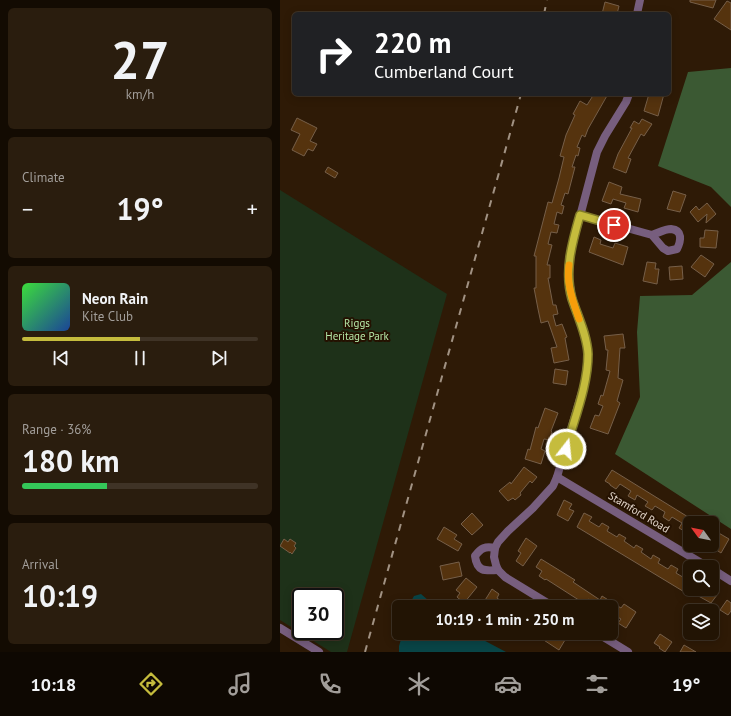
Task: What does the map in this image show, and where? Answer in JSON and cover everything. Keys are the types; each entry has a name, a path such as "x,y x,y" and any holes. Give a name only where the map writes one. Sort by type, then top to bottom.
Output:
{"street":[{"path":"637,12 640,0"},
{"path":"543,600 505,577 498,570 494,557 495,548 508,531 547,494 557,477 586,378 588,354 585,334 572,298 568,273 570,254 597,152 628,96"},
{"path":"580,215 652,235"},
{"name":"Stamford Road","path":"557,477 696,560"},
{"path":"495,548 486,546 475,556 476,563 479,568 486,571 498,570"},
{"path":"719,573 731,581"},
{"path":"280,628 319,652"},
{"path":"608,640 625,651"}],"green space":[{"path":"731,68 731,207 711,187 658,166 688,72"},
{"name":"Riggs Heritage Park","path":"280,190 447,294 347,652 331,652 312,640 344,640 344,588 292,588 292,628 280,620"},
{"path":"731,262 731,529 719,521 719,516 711,516 615,454 640,397 637,332 640,296 692,295"}],"water":[{"path":"421,594 428,600 412,600 414,596"},
{"path":"401,640 483,640 506,652 399,652"}],"building":[{"path":"690,0 716,0 713,8 690,2"},
{"path":"727,1 731,3 731,30 714,19"},
{"path":"605,2 619,6 618,12 602,12"},
{"path":"593,96 607,96 585,137 582,135 577,147 580,148 578,156 576,155 572,167 575,167 568,194 565,193 561,205 564,206 562,214 557,212 554,224 559,225 557,233 551,232 548,244 552,245 547,265 550,265 550,278 548,278 553,305 556,305 558,314 553,315 556,326 562,324 567,337 565,338 569,360 554,363 551,348 557,347 548,321 541,323 534,288 536,288 536,256 534,256 548,202 552,203 559,178 564,157 560,156 566,135 575,115 573,114 580,101 587,105"},
{"path":"648,96 663,96 658,116 644,111"},
{"path":"297,118 317,128 310,141 317,144 313,151 308,149 304,156 292,150 300,134 291,130"},
{"path":"642,119 652,124 644,136 641,134 628,158 631,159 626,173 613,168 634,121 639,124"},
{"path":"328,167 338,173 335,178 325,172"},
{"path":"609,182 622,187 620,194 641,199 638,212 624,208 626,203 613,199 611,204 602,201"},
{"path":"673,191 686,195 680,212 667,209"},
{"path":"707,203 716,214 706,223 707,214 698,222 690,212 696,206 699,210"},
{"path":"705,230 718,231 716,248 700,247 700,238 704,238"},
{"path":"594,237 601,240 600,244 613,248 615,243 628,247 623,265 589,252"},
{"path":"701,255 714,264 705,277 691,267"},
{"path":"647,262 656,263 655,269 659,269 657,284 643,281"},
{"path":"682,266 683,279 670,280 669,267"},
{"path":"623,334 625,348 620,348 618,378 623,380 617,401 620,403 608,434 590,428 595,415 599,416 603,406 598,404 601,395 603,396 610,371 606,370 608,350 606,350 604,336"},
{"path":"555,369 568,371 566,385 553,383"},
{"path":"545,408 558,413 551,431 550,440 544,439 541,449 545,451 541,464 525,459 528,449 530,450 536,427 538,428"},
{"path":"524,467 537,477 532,483 530,481 520,493 521,495 515,500 513,498 508,501 499,491 510,482 511,484"},
{"path":"612,470 687,516 683,516 683,530 679,528 682,523 672,517 669,521 663,517 665,512 655,506 652,510 645,506 648,502 637,495 635,500 628,496 631,491 620,484 616,489 605,481"},
{"path":"564,500 572,504 569,509 574,511 568,521 557,515"},
{"path":"472,513 483,525 472,535 461,524"},
{"path":"584,513 592,517 589,521 599,527 602,523 609,527 607,531 617,537 619,534 626,538 624,541 634,548 636,545 643,549 641,552 651,559 653,555 660,559 658,563 668,569 671,565 678,569 676,573 683,577 683,591 577,527"},
{"path":"444,527 457,535 454,539 462,544 458,551 437,539"},
{"path":"719,533 729,539 721,553 719,552"},
{"path":"526,538 537,546 523,566 516,561 521,553 518,551"},
{"path":"284,539 288,542 290,539 296,543 294,546 296,548 292,554 280,546"},
{"path":"541,559 575,580 573,582 600,600 579,600 539,576 542,571 536,567"},
{"path":"459,562 462,576 443,580 440,566"},
{"path":"466,578 477,587 466,600 460,600 457,597 460,593 456,590"},
{"path":"492,589 499,594 497,598 500,600 485,600"},
{"path":"602,596 608,600 600,600"},
{"path":"698,596 716,596 711,603"},
{"path":"727,600 731,603 731,611 728,615 720,610"},
{"path":"624,604 636,612 626,628 618,623 621,619 618,617 618,606 621,608"},
{"path":"660,634 672,642 665,652 654,643"},
{"path":"544,640 565,640 559,650"},
{"path":"684,645 696,652 680,652"}],"railway":[{"path":"544,12 547,0"},
{"path":"365,652 520,96"}],"slow traffic":[{"path":"569,265 568,273 572,298 579,319"}],"route":[{"path":"566,449 586,378 588,354 585,334 572,298 568,273 570,254 580,215 614,225"}]}
